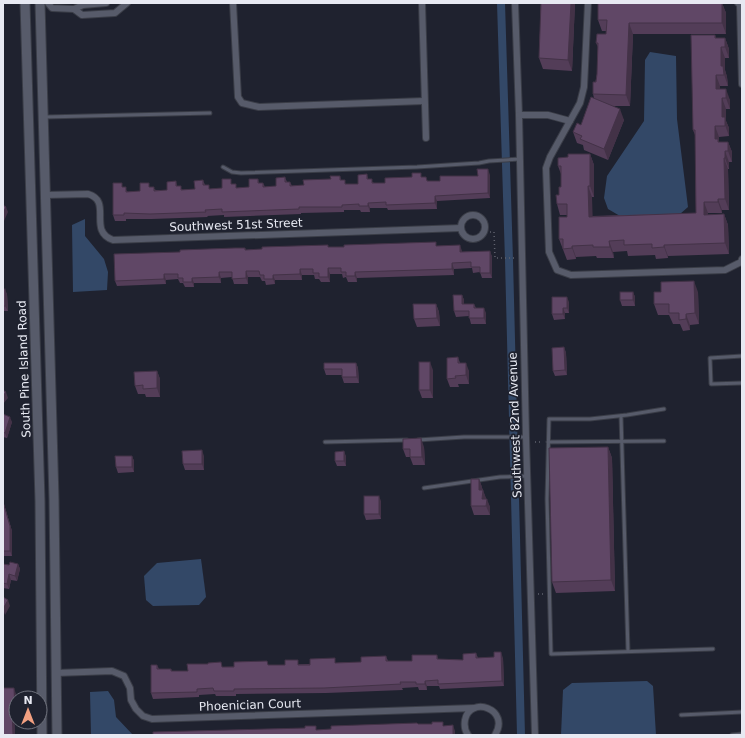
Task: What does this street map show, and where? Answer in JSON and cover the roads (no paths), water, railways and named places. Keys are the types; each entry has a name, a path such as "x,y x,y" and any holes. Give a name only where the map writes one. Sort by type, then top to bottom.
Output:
{"main road":[{"name":"South Pine Island Road","path":"25,3 40,501 42,735"},
{"path":"40,3 54,500 57,735"}],"street":[{"path":"48,3 52,8 74,8 83,5 105,3 103,14"},
{"path":"74,8 82,15 115,13 127,3"},
{"path":"233,3 238,97 242,103 259,107 424,101"},
{"path":"422,3 426,138"},
{"name":"Southwest 82nd Avenue","path":"515,3 535,735"},
{"path":"588,3 584,87 580,103 550,157 546,168 549,252 557,270 571,274 725,270 741,261"},
{"path":"738,3 740,5 742,84"},
{"path":"519,115 548,115 570,121"},
{"name":"Southwest 51st Street","path":"45,195 88,194 93,196 99,203 101,228 103,234 113,240 462,228"},
{"name":"Phoenician Court","path":"56,672 112,671 124,676 130,688 131,700 136,710 143,716 152,719 481,707 493,711 497,717 499,723 498,730 495,735"},
{"path":"468,735 464,725 465,718 468,712 474,708"}],"lane":[{"path":"43,117 210,113"},
{"path":"223,167 232,172 241,173 417,167 520,159"},
{"path":"742,356 710,358 711,384 742,383"},
{"path":"664,409 621,416 549,419 547,499 551,654 713,649"},
{"path":"621,416 628,651"},
{"path":"417,440 464,437 526,437"},
{"path":"325,442 410,440"},
{"path":"548,442 664,441"},
{"path":"424,488 504,477 527,476"},
{"path":"681,715 742,712"},
{"path":"732,735 742,734"}],"water":[{"path":"650,52 676,56 677,119 688,207 680,214 620,216 608,209 604,198 607,176 644,121 645,60"},
{"path":"85,219 85,236 104,259 108,272 107,290 73,292 72,225"},
{"path":"201,559 206,597 199,605 153,606 146,600 144,576 157,563"},
{"path":"647,681 653,686 656,735 561,735 563,690 572,683"},
{"path":"108,691 114,700 116,717 133,735 91,735 90,692"}],"waterway":[{"path":"501,3 521,735"}]}
